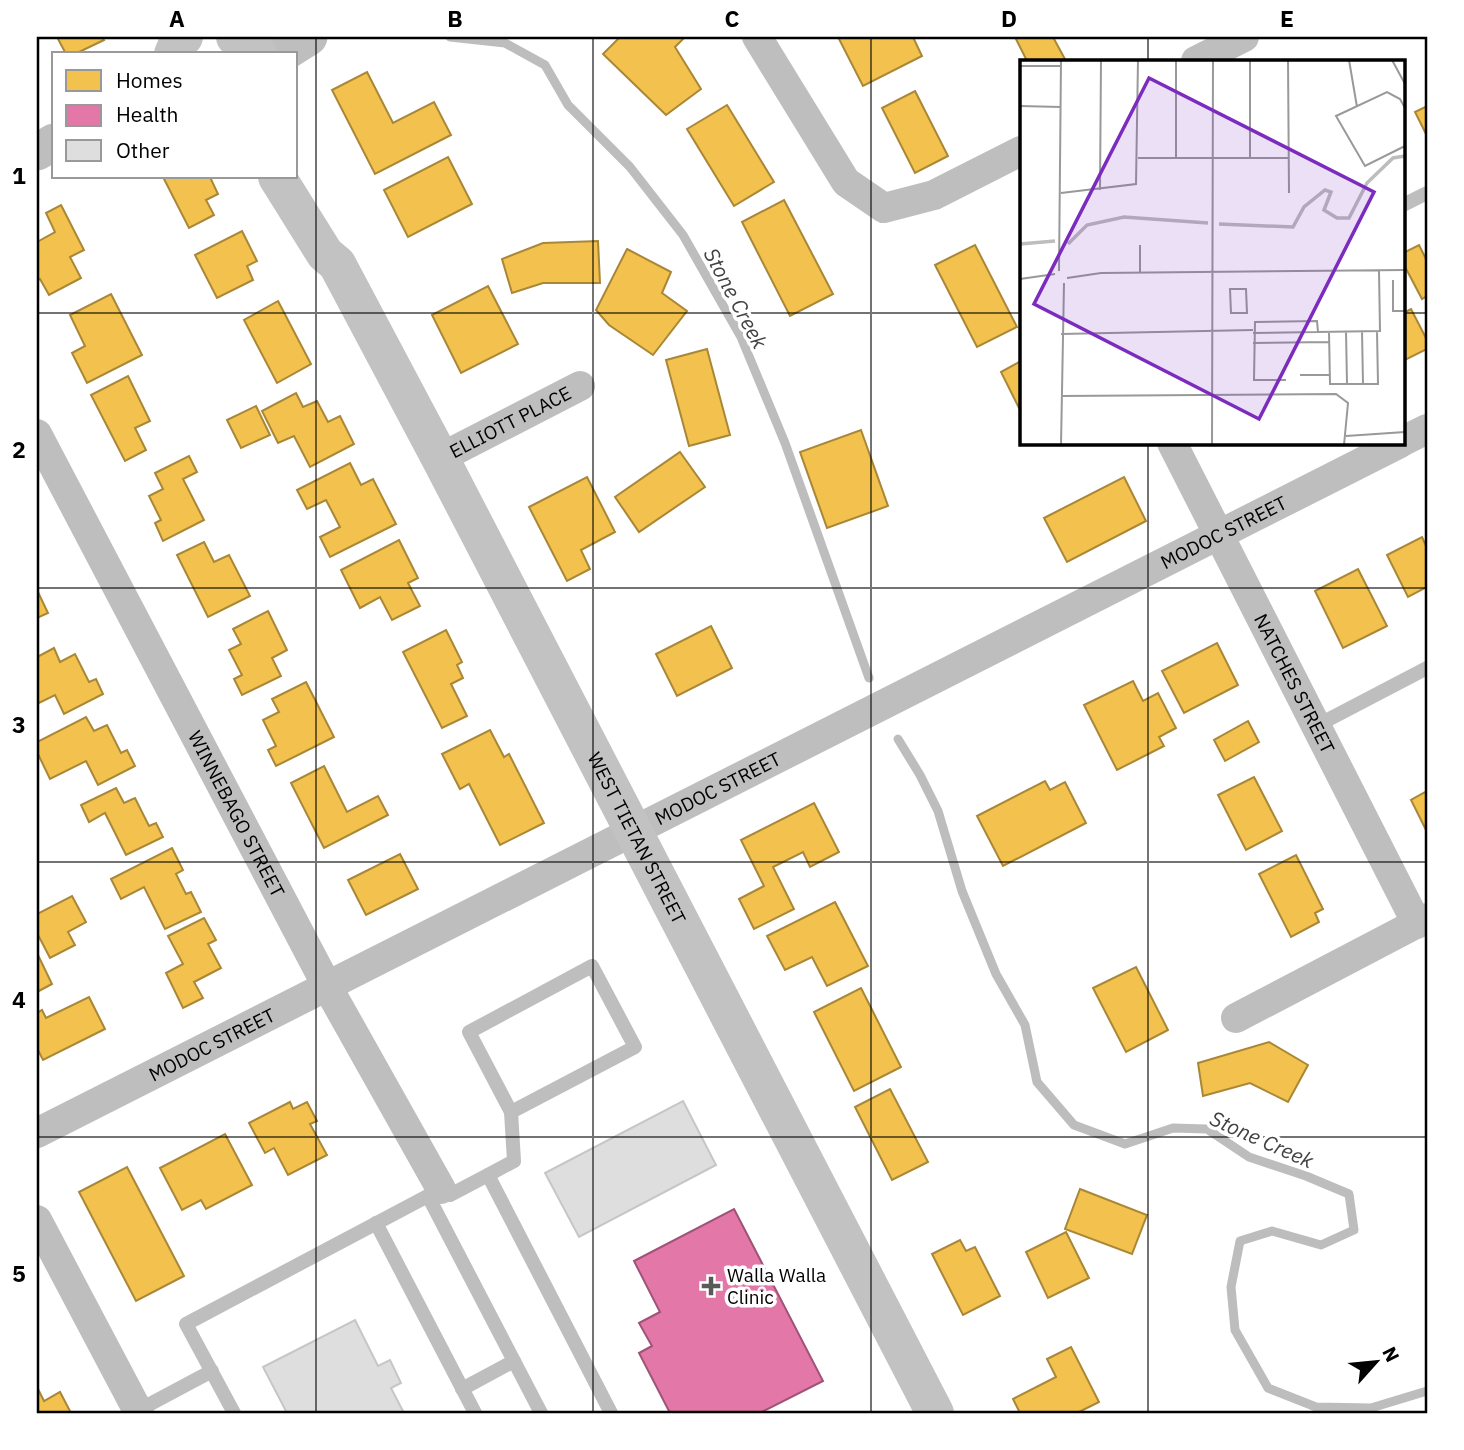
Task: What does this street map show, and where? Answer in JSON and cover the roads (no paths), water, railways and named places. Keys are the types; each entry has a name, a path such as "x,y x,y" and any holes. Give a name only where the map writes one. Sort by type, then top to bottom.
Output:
{"main road":[{"name":"WEST TIETAN STREET","path":"298,167 311,187 338,246 337,264"},
{"name":"WEST TIETAN STREET","path":"278,178 325,254 337,264 935,1413"}],"street":[{"path":"285,52 309,37"},
{"path":"1198,60 1244,37"},
{"path":"762,38 846,182 884,208 934,195 1020,152"},
{"name":"ELLIOTT PLACE","path":"440,458 580,386"},
{"name":"MODOC STREET","path":"1404,440 1427,429"},
{"name":"WINNEBAGO STREET","path":"37,434 434,1193"},
{"name":"NATCHES STREET","path":"1173,444 1316,726 1422,921"},
{"name":"MODOC STREET","path":"37,1133 1397,444"},
{"path":"1236,1018 1422,921"},
{"path":"37,1220 138,1412"}],"lane":[{"path":"1404,204 1427,192"},
{"path":"1316,726 1427,668"},
{"path":"234,1413 186,1324 434,1193 450,1195 514,1161 511,1112 469,1032 592,966 635,1046 511,1112"},
{"path":"488,1175 611,1413"},
{"path":"434,1193 541,1413"},
{"path":"376,1223 475,1413"},
{"path":"462,1389 514,1362"},
{"path":"138,1412 212,1371"}],"waterway":[{"name":"Stone Creek","path":"450,37 505,43 545,65 568,105 630,167 683,235 741,337 785,443 869,678"},
{"name":"Stone Creek","path":"898,739 938,811 962,891 996,974 1025,1025 1037,1082 1074,1125 1125,1144 1173,1128 1207,1129 1249,1157 1349,1194 1354,1230 1321,1245 1272,1231 1240,1241 1231,1287 1235,1330 1268,1388 1316,1407 1371,1408 1427,1391"}],"place":[{"name":"Walla Walla Clinic","path":"711,1286"}]}
